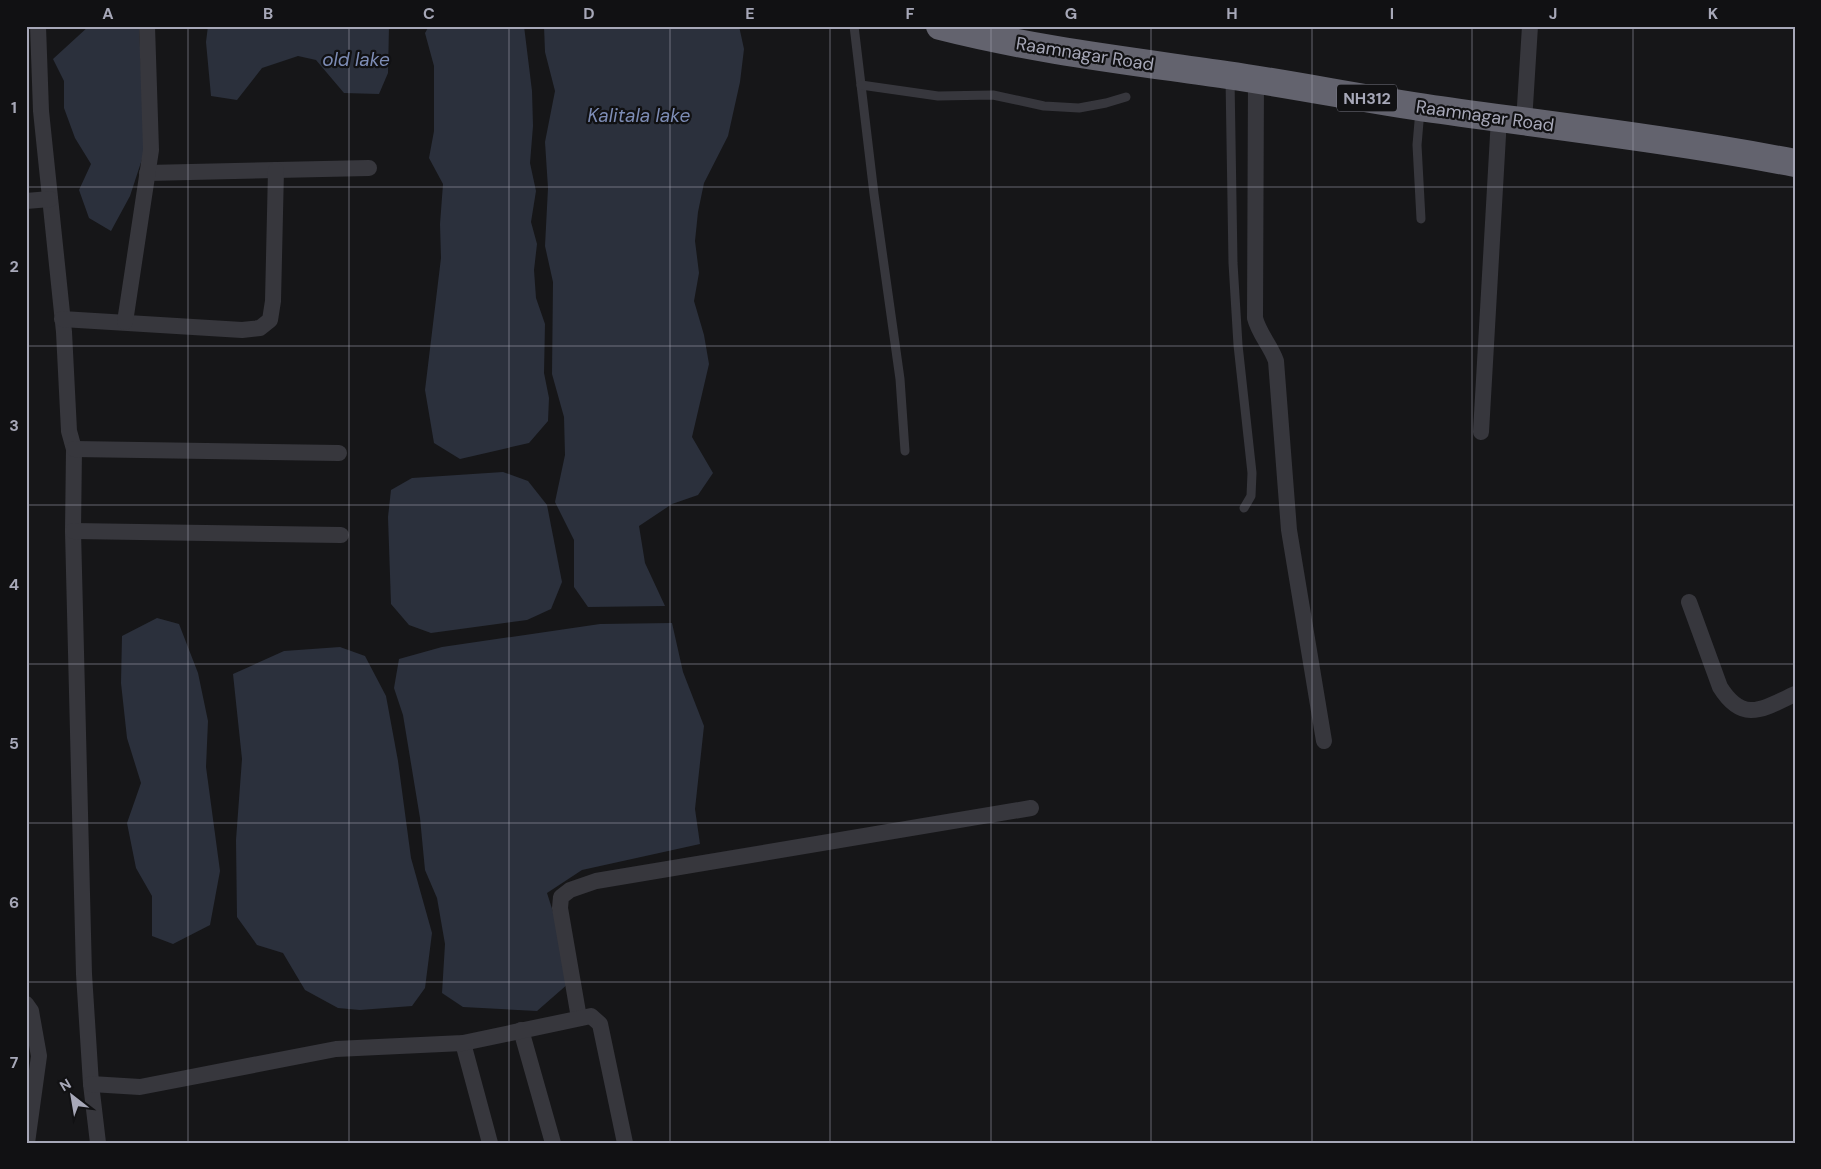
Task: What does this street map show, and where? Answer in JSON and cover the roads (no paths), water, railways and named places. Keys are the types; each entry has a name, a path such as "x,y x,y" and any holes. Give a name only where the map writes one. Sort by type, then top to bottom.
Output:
{"highway":[{"name":"Raamnagar Road","path":"956,28 1064,52 1243,78 1420,107 1671,141 1795,163"}],"street":[{"path":"38,26 40,95 62,319 70,431 74,448 73,531 84,974 91,1084 98,1143"},
{"path":"125,322 151,150 147,26"},
{"path":"1482,432 1511,120 1530,26"},
{"path":"1243,78 1255,318 1257,326 1271,347 1276,361 1289,530 1324,741"},
{"path":"148,173 369,168"},
{"path":"62,319 242,330 260,328 270,320 273,301 276,170"},
{"path":"26,201 50,199"},
{"path":"74,448 339,453"},
{"path":"73,531 341,535"},
{"path":"1689,602 1720,687 1727,698 1738,707 1750,712 1757,711 1795,694"},
{"path":"579,1018 560,908 561,897 570,890 596,881 1031,808"},
{"path":"26,1004 31,1011 39,1056 27,1143"},
{"path":"91,1084 140,1087 336,1049 463,1043 591,1016 600,1024 625,1143"},
{"path":"522,1030 553,1143"},
{"path":"463,1043 490,1143"}],"lane":[{"path":"854,26 900,379 905,452"},
{"path":"1243,78 1234,263 1238,345 1252,473 1251,496 1244,508"},
{"path":"861,85 938,96 993,95 1044,106 1079,108 1126,97"},
{"path":"1420,107 1416,145 1421,219"}],"water":[{"path":"89,26 139,26 145,150 130,196 111,231 89,218 79,190 91,164 75,138 64,108 64,81 53,59"},
{"name":"old lake","path":"208,26 389,26 388,73 379,94 344,93 316,60 298,56 262,68 237,100 211,96 206,42"},
{"path":"429,26 524,26 532,91 533,126 530,163 536,191 531,222 537,244 534,270 536,298 545,324 544,373 549,398 548,421 529,443 460,459 434,443 425,390 441,258 440,224 443,184 429,158 434,131 434,66 425,33"},
{"name":"Kalitala lake","path":"544,26 739,26 744,49 740,82 728,136 704,183 695,241 699,273 694,301 704,335 709,364 692,437 713,473 698,495 672,504 639,526 645,563 665,606 588,607 574,587 574,540 555,502 565,455 564,417 552,374 553,282 545,246 548,188 545,142 555,91 545,52"},
{"path":"503,472 528,481 547,505 562,582 551,609 527,620 431,633 409,625 391,604 388,517 391,490 412,478"},
{"path":"157,618 179,624 198,673 208,721 206,767 220,871 210,925 173,944 152,936 152,896 136,868 127,823 141,783 127,738 121,683 122,636"},
{"path":"672,623 683,672 704,726 695,809 700,844 582,870 547,893 562,940 569,983 537,1011 463,1007 442,993 445,944 437,898 425,870 420,818 403,715 394,688 399,659 442,647 600,624"},
{"path":"340,647 365,656 386,696 398,761 411,858 432,933 425,988 412,1006 360,1010 338,1008 305,990 283,953 257,945 237,917 236,840 242,759 233,674 284,651"}]}
